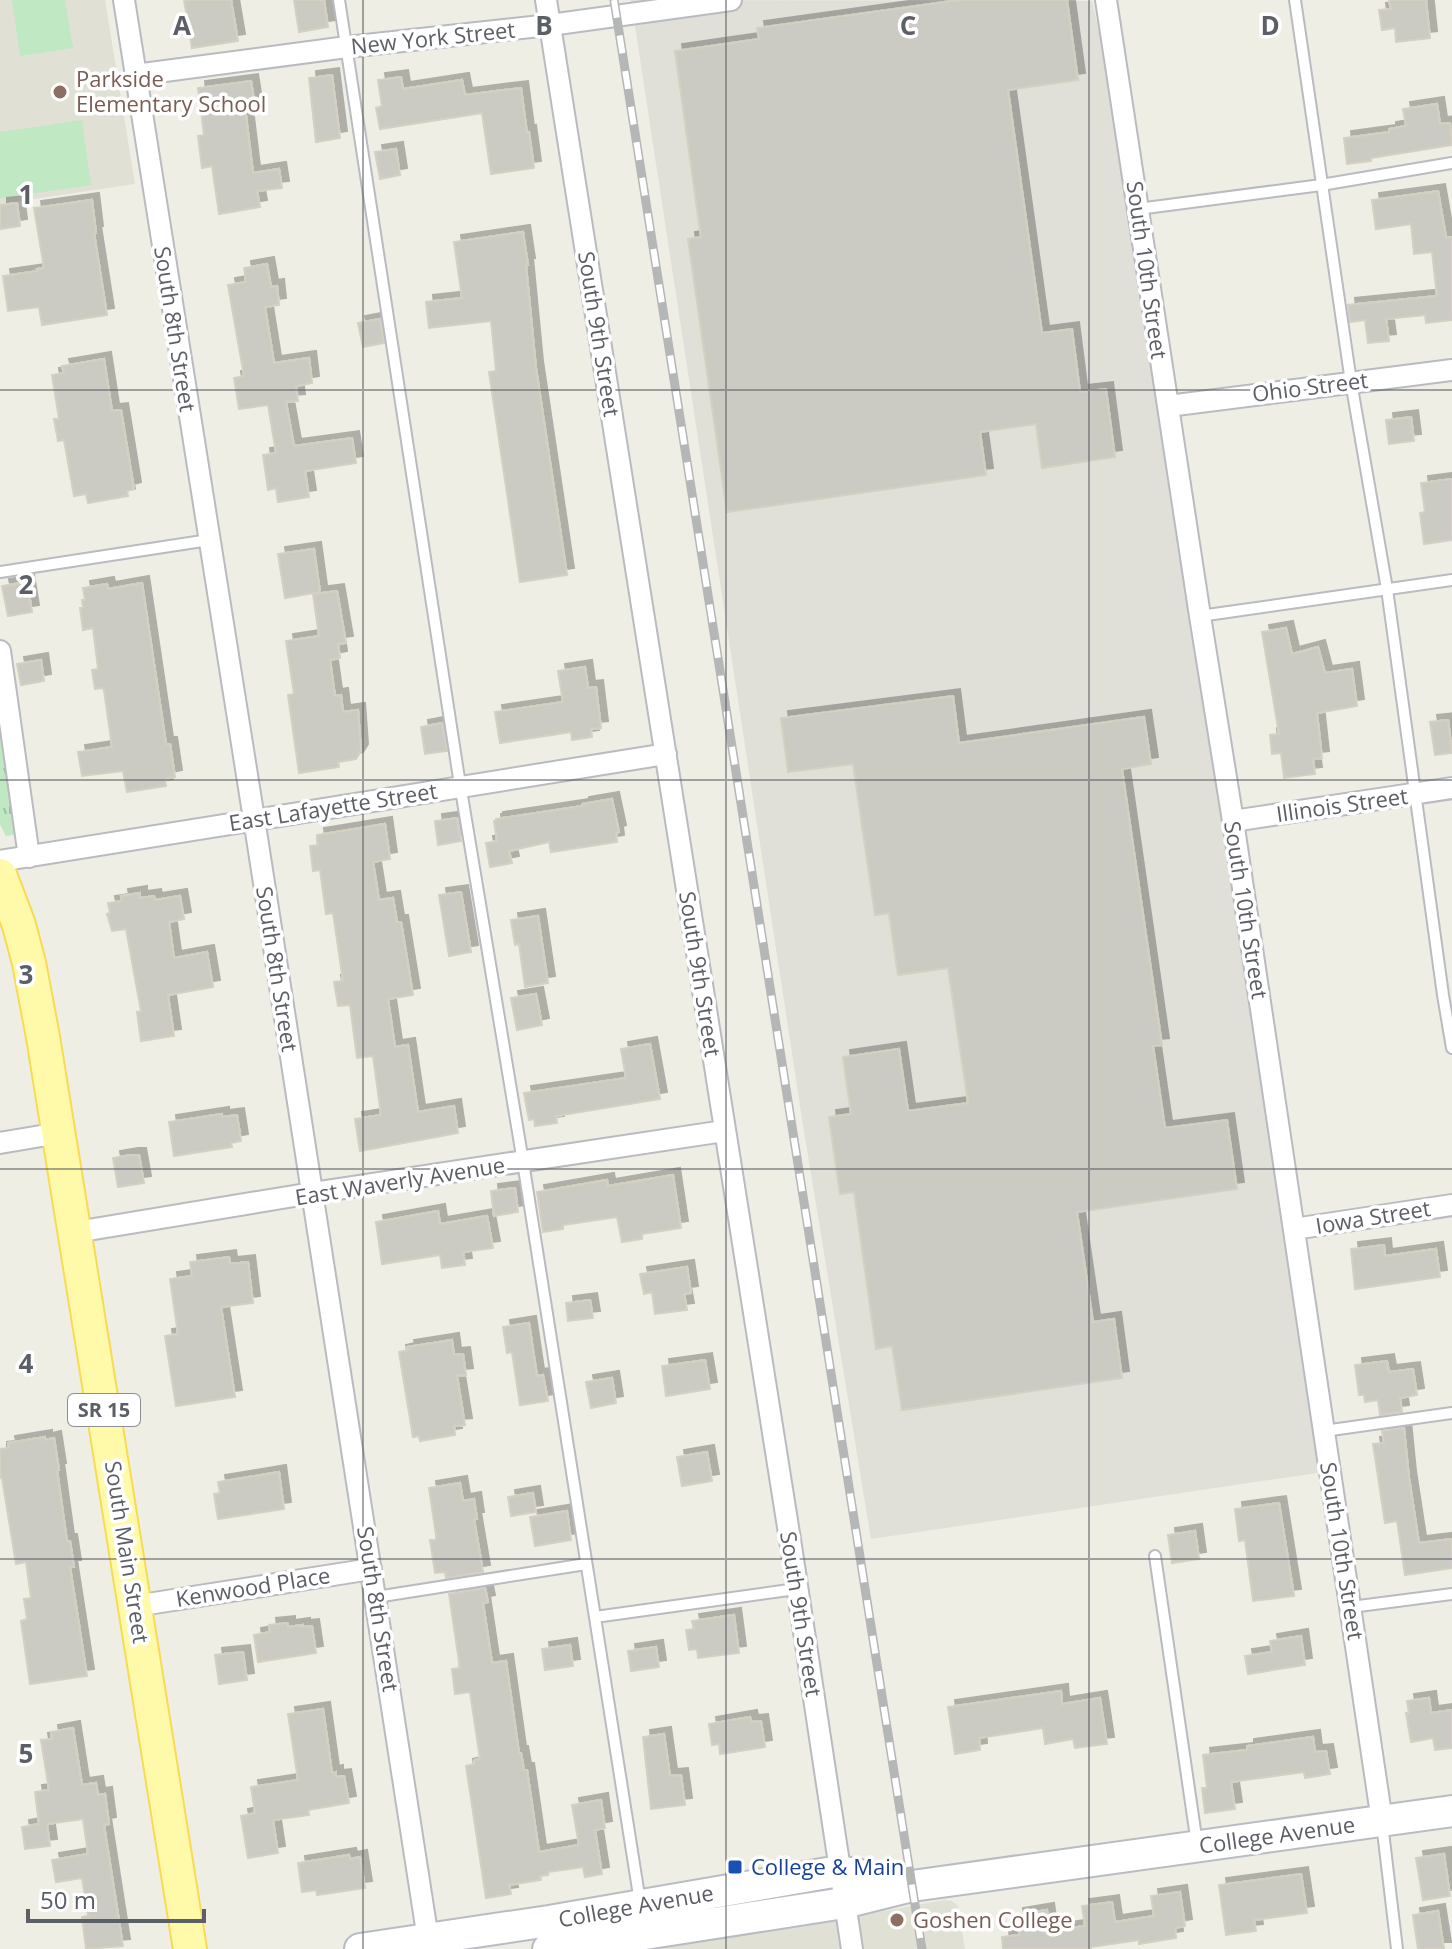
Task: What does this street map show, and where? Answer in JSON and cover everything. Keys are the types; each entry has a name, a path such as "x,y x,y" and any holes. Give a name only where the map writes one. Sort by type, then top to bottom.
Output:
{"main road":[{"name":"South Main Street","path":"0,875 29,963 76,1232 190,1949"},
{"name":"College Avenue","path":"548,1949 844,1903 912,1886 1452,1811"},
{"name":"College Avenue","path":"360,1949 549,1921 839,1871 912,1886"}],"street":[{"name":"South 8th Street","path":"124,0 428,1939"},
{"name":"South 9th Street","path":"546,0 852,1949"},
{"name":"New York Street","path":"135,75 731,0"},
{"name":"South 10th Street","path":"1106,0 1233,821 1382,1821"},
{"name":"Ohio Street","path":"1168,406 1452,370"},
{"path":"0,651 29,857"},
{"name":"East Lafayette Street","path":"0,861 666,754"},
{"name":"Illinois Street","path":"1233,821 1452,788"},
{"name":"East Waverly Avenue","path":"76,1232 724,1131"},
{"path":"0,1143 59,1133"},
{"name":"Iowa Street","path":"1294,1229 1452,1205"},
{"name":"Kenwood Place","path":"135,1606 371,1569"}],"lane":[{"path":"339,0 640,1904"},
{"path":"1295,0 1351,382 1387,589 1447,994 1452,1048"},
{"path":"1138,209 1321,185 1452,163"},
{"path":"0,572 209,540"},
{"path":"1200,616 1452,580"},
{"path":"1324,1431 1452,1413"},
{"path":"1155,1556 1197,1846"},
{"path":"376,1597 586,1564"},
{"path":"595,1617 796,1589"},
{"path":"1351,1607 1452,1594"},
{"path":"1382,1821 1397,1949"}],"shaded area":[{"name":"Parkside Elementary School","path":"0,0 105,0 135,184 0,204"},
{"path":"631,0 1092,1 1138,209 1330,1471 871,1539 803,1125"},
{"name":"Goshen College","path":"944,1900 958,1906 965,1949 628,1949 803,1926"}],"green space":[{"path":"12,0 65,0 73,48 20,56"},
{"path":"82,120 91,185 0,198 0,132"},
{"path":"0,701 18,834 6,836 0,824"}],"building":[{"path":"184,0 231,0 238,41 192,48"},
{"path":"294,0 324,0 328,27 299,32"},
{"path":"959,0 1067,0 1078,80 1008,90 1042,333 1072,329 1080,392 1106,389 1115,457 1042,468 1036,424 980,432 986,475 727,512 688,239 701,237 675,51 759,39 757,28"},
{"path":"1389,0 1426,0 1430,38 1396,42 1395,28 1382,30 1379,10 1391,9"},
{"path":"332,75 340,138 316,142 309,78"},
{"path":"401,77 403,89 462,80 465,95 521,88 534,168 491,174 482,113 380,129 376,108 382,106 378,80"},
{"path":"251,81 255,106 245,107 253,173 279,169 282,188 257,191 260,207 219,214 212,166 202,168 198,136 204,135 198,88"},
{"path":"1437,104 1440,124 1450,123 1452,145 1347,164 1344,138 1389,132 1389,129 1406,126 1403,109"},
{"path":"396,149 400,175 380,179 375,152"},
{"path":"1438,191 1446,237 1452,237 1452,320 1426,323 1425,315 1386,319 1389,341 1368,343 1365,320 1350,322 1348,305 1437,296 1432,252 1414,254 1411,224 1376,229 1372,200"},
{"path":"92,200 107,315 42,325 39,307 8,311 3,276 44,268 34,208"},
{"path":"17,203 20,226 0,229 0,205"},
{"path":"523,232 536,368 567,575 520,582 489,372 496,371 491,321 429,328 426,302 462,298 454,242"},
{"path":"267,264 271,287 277,286 279,305 265,307 274,363 309,358 312,383 296,386 298,401 286,402 294,446 352,438 356,463 305,471 309,497 278,502 276,488 268,490 263,455 276,453 268,405 239,409 234,378 244,376 228,285 246,282 244,268"},
{"path":"380,319 384,343 363,347 358,323"},
{"path":"104,359 112,411 121,410 134,489 127,491 128,496 88,503 86,494 74,496 64,440 58,441 54,419 59,419 52,375 64,373 62,366"},
{"path":"1411,417 1414,441 1389,444 1386,420"},
{"path":"1452,479 1452,540 1424,544 1420,513 1425,512 1421,483"},
{"path":"314,549 320,592 285,598 278,554"},
{"path":"27,582 32,612 8,616 2,586"},
{"path":"142,583 166,744 170,744 175,777 165,779 166,786 127,792 123,771 82,776 78,752 112,747 104,690 95,689 92,670 98,669 93,628 83,630 80,608 83,608 82,600 85,600 83,588 107,584 108,589"},
{"path":"337,591 346,643 338,644 340,658 330,660 335,696 341,695 343,712 358,710 361,751 356,759 338,762 339,767 299,773 288,695 294,694 286,641 319,636 313,594"},
{"path":"1286,628 1292,654 1318,647 1325,673 1352,669 1357,706 1317,713 1322,758 1313,759 1315,774 1284,778 1281,753 1272,754 1270,735 1279,734 1262,632"},
{"path":"41,660 44,681 21,685 17,664"},
{"path":"585,667 588,688 596,687 601,728 591,729 592,737 572,740 571,732 500,743 495,712 563,702 558,671"},
{"path":"953,696 959,743 1144,717 1151,764 1122,769 1162,1045 1153,1046 1165,1128 1227,1120 1237,1189 1077,1212 1093,1322 1114,1319 1122,1378 902,1410 892,1346 876,1349 854,1192 840,1194 829,1117 851,1114 843,1057 899,1049 908,1111 968,1103 948,968 898,975 889,913 875,915 853,764 788,772 781,718"},
{"path":"1448,720 1452,753 1435,755 1430,722"},
{"path":"442,723 447,751 425,754 421,727"},
{"path":"612,799 619,832 616,833 617,842 551,852 549,842 509,851 512,863 490,867 486,843 497,841 496,819"},
{"path":"457,818 461,841 438,845 435,821"},
{"path":"385,824 390,859 373,862 379,900 393,898 397,922 401,922 413,995 388,999 395,1047 408,1045 418,1112 454,1106 458,1133 360,1151 355,1119 381,1115 373,1056 357,1058 350,1005 338,1006 334,982 343,981 333,913 326,914 320,870 313,871 310,846 318,845 317,835"},
{"path":"461,892 471,952 449,956 439,895"},
{"path":"140,893 140,898 154,896 155,900 180,896 184,919 169,922 174,958 207,952 213,987 168,995 174,1036 141,1041 137,1012 141,1011 126,929 112,931 107,914 110,913 108,903 122,901 121,896"},
{"path":"538,916 548,983 525,987 519,944 515,945 511,920"},
{"path":"536,994 542,1025 517,1030 511,998"},
{"path":"650,1044 660,1099 556,1116 557,1123 535,1126 534,1119 529,1120 524,1093 626,1078 621,1049"},
{"path":"222,1114 222,1117 237,1115 241,1141 231,1143 232,1147 174,1156 169,1122"},
{"path":"139,1155 144,1183 118,1187 113,1158"},
{"path":"673,1175 681,1228 642,1234 642,1239 622,1242 617,1217 563,1225 563,1229 543,1232 537,1192 607,1180 608,1186"},
{"path":"515,1188 518,1212 494,1216 491,1191"},
{"path":"438,1211 440,1224 487,1216 493,1248 463,1252 465,1265 442,1268 440,1255 382,1264 376,1222"},
{"path":"1384,1245 1385,1256 1436,1249 1440,1277 1355,1289 1351,1249"},
{"path":"229,1257 230,1264 248,1262 253,1303 221,1307 235,1397 176,1406 165,1336 178,1334 170,1279 192,1276 190,1262"},
{"path":"687,1267 691,1293 684,1294 687,1310 655,1314 652,1292 644,1294 640,1274"},
{"path":"590,1300 593,1318 568,1321 566,1303"},
{"path":"529,1323 537,1376 543,1375 548,1401 520,1405 512,1352 507,1353 503,1327"},
{"path":"452,1340 454,1355 463,1354 466,1375 457,1376 465,1425 454,1426 455,1435 420,1441 419,1436 413,1437 399,1352 408,1350 407,1347"},
{"path":"705,1360 710,1389 666,1396 662,1366"},
{"path":"1387,1361 1389,1372 1413,1369 1417,1395 1400,1398 1402,1412 1380,1415 1378,1400 1365,1402 1364,1395 1359,1395 1355,1365"},
{"path":"612,1378 616,1403 591,1408 586,1382"},
{"path":"1404,1428 1419,1543 1452,1539 1452,1568 1405,1575 1397,1521 1385,1523 1373,1444 1384,1443 1382,1431"},
{"path":"45,1437 45,1440 54,1438 87,1676 30,1684 21,1621 27,1619 24,1599 31,1598 26,1562 16,1564 0,1478 0,1449 9,1448 8,1443"},
{"path":"707,1452 712,1481 682,1486 677,1457"},
{"path":"279,1472 284,1509 218,1519 214,1494 220,1493 218,1482"},
{"path":"460,1483 463,1501 474,1499 477,1519 474,1519 483,1572 446,1578 445,1572 435,1573 430,1540 436,1540 436,1535 429,1488"},
{"path":"533,1493 536,1512 511,1516 508,1497"},
{"path":"1279,1503 1294,1596 1253,1601 1245,1540 1239,1541 1235,1509"},
{"path":"567,1511 571,1540 535,1546 530,1517"},
{"path":"1195,1531 1199,1559 1172,1563 1168,1535"},
{"path":"485,1588 488,1602 483,1603 492,1663 506,1661 519,1753 524,1770 527,1770 539,1852 579,1845 572,1805 601,1800 605,1828 595,1830 602,1874 585,1877 583,1867 548,1872 548,1875 540,1876 541,1880 509,1885 511,1894 486,1898 466,1766 480,1759 470,1692 455,1694 452,1669 460,1668 449,1594"},
{"path":"734,1615 739,1653 698,1658 697,1649 689,1650 686,1630 694,1629 692,1621"},
{"path":"288,1623 288,1627 312,1626 316,1653 258,1662 254,1635 270,1632 269,1625"},
{"path":"1301,1636 1305,1665 1248,1674 1245,1656 1272,1652 1270,1641"},
{"path":"570,1645 573,1666 545,1670 542,1649"},
{"path":"656,1647 659,1667 631,1671 628,1651"},
{"path":"243,1652 247,1680 219,1684 215,1655"},
{"path":"1061,1691 1062,1704 1100,1698 1107,1744 1075,1748 1073,1739 1045,1744 1043,1728 979,1738 980,1750 955,1754 948,1707"},
{"path":"1429,1698 1431,1713 1452,1710 1452,1748 1435,1750 1433,1738 1411,1742 1407,1701"},
{"path":"323,1709 332,1773 336,1772 336,1777 344,1776 349,1803 308,1810 309,1815 273,1820 278,1853 248,1858 241,1816 255,1813 251,1787 298,1780 288,1714"},
{"path":"750,1717 751,1722 761,1721 765,1747 720,1754 719,1744 712,1745 709,1724"},
{"path":"73,1728 82,1785 96,1783 98,1795 105,1794 109,1824 104,1825 123,1946 86,1949 82,1917 88,1916 82,1878 56,1882 52,1860 88,1854 83,1819 47,1824 50,1846 25,1849 22,1827 39,1824 35,1792 49,1790 41,1740 52,1739 51,1732"},
{"path":"664,1734 670,1776 681,1775 685,1805 651,1809 643,1737"},
{"path":"1313,1737 1315,1752 1326,1751 1330,1774 1305,1778 1304,1772 1231,1782 1235,1809 1205,1813 1202,1788 1207,1788 1203,1755"},
{"path":"1444,1854 1450,1896 1423,1900 1416,1858"},
{"path":"349,1855 350,1859 360,1857 365,1888 317,1895 316,1890 302,1892 298,1863"},
{"path":"1301,1874 1307,1913 1254,1920 1256,1931 1226,1935 1219,1885"},
{"path":"1180,1892 1185,1926 1175,1928 1176,1938 1139,1944 1139,1940 1091,1949 1003,1949 1002,1937 1020,1935 1016,1915 1047,1910 1050,1931 1085,1926 1082,1906 1112,1902 1115,1922 1154,1916 1151,1896"},
{"path":"1438,1911 1444,1949 1418,1949 1413,1915"}],"railway":[{"path":"614,0 922,1949"}],"place":[{"name":"Parkside Elementary School","path":"60,92"},
{"name":"College & Main","path":"735,1867"},
{"name":"Goshen College","path":"897,1920"}]}
